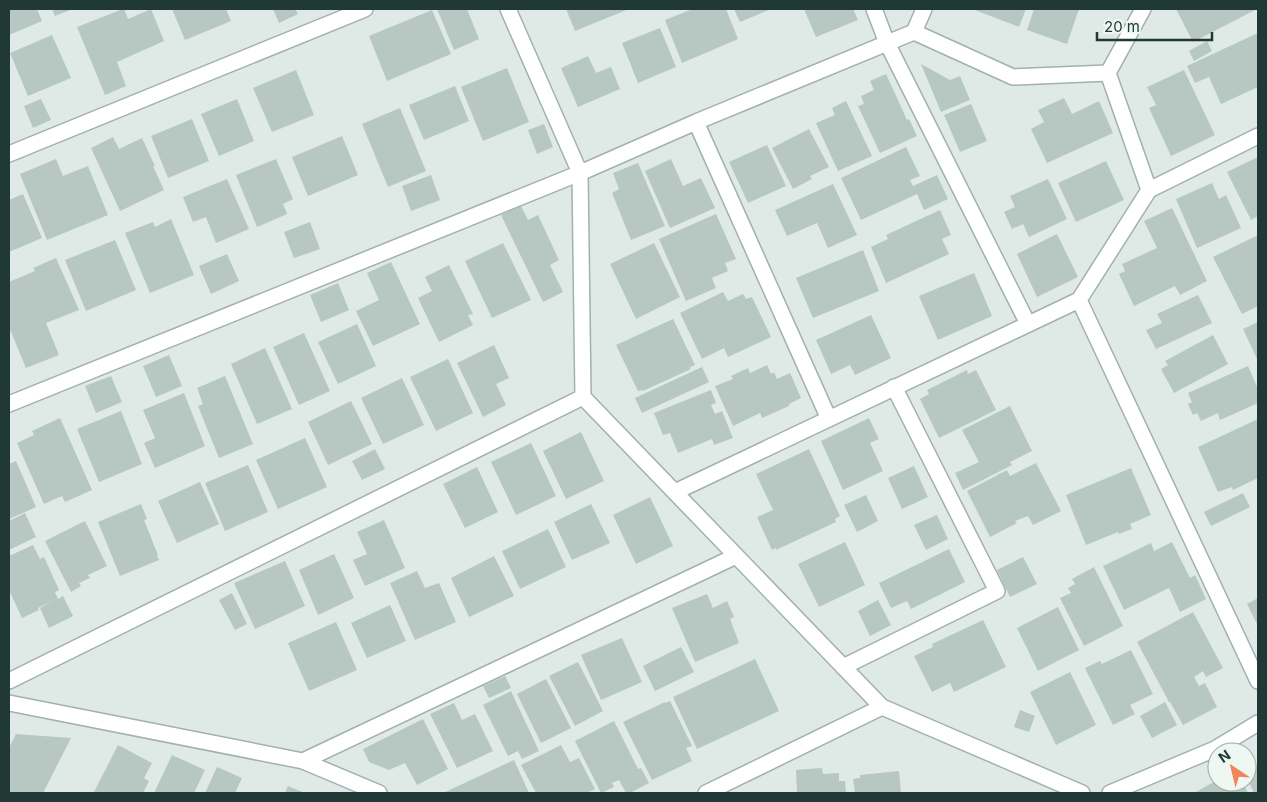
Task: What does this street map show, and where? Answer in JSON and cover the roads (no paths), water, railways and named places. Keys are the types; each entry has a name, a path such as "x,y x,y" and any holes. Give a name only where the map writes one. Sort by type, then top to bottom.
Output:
{"street":[{"path":"9,154 365,9"},
{"path":"508,9 580,173 583,397 882,707 1082,793"},
{"path":"874,9 887,43 1028,324"},
{"path":"9,404 580,173 696,122 914,32 924,9"},
{"path":"1143,9 1108,72 1149,190"},
{"path":"914,32 1013,77 1108,72"},
{"path":"696,122 829,419"},
{"path":"675,492 1079,300 1149,190 1258,136"},
{"path":"1079,300 1258,681"},
{"path":"843,667 997,591 894,387"},
{"path":"9,681 583,397"},
{"path":"302,761 736,556"},
{"path":"9,703 302,761 379,793"},
{"path":"706,793 882,707"},
{"path":"1110,793 1215,749 1258,723"}]}
